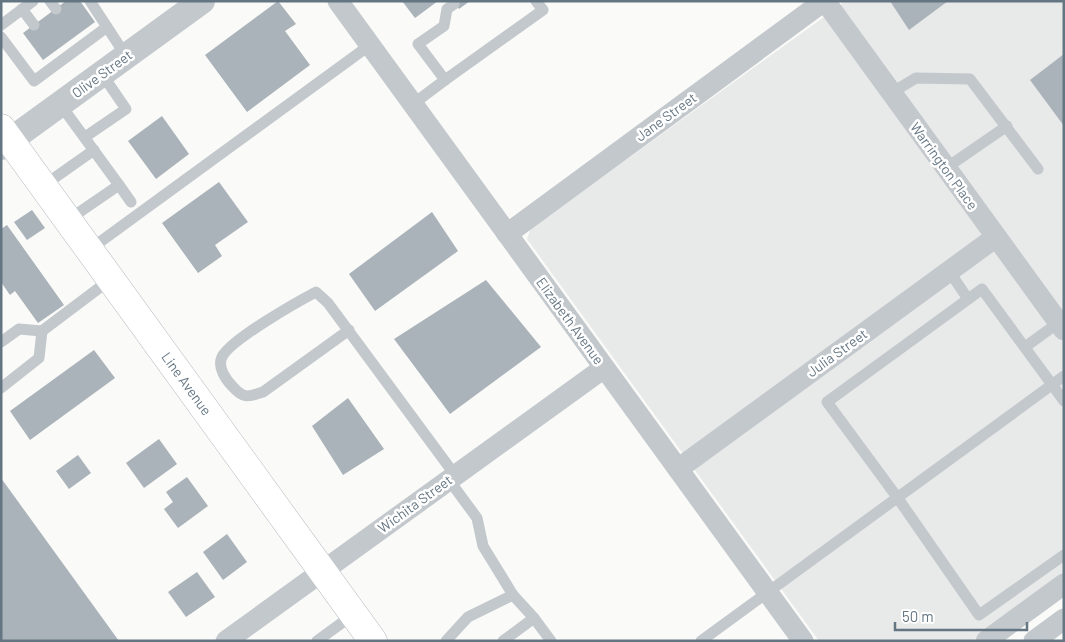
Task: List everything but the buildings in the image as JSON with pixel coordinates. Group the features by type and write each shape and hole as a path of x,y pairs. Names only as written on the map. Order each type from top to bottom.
{"main road":[{"name":"Line Avenue","path":"4,138 44,186 373,641"}],"street":[{"name":"Olive Street","path":"4,138 60,104 202,1"},
{"name":"Elizabeth Avenue","path":"338,1 803,641"},
{"name":"Warrington Place","path":"825,1 1061,326"},
{"name":"Jane Street","path":"507,234 825,1"},
{"name":"Julia Street","path":"678,469 996,237"},
{"name":"Wichita Street","path":"226,641 604,368"},
{"path":"986,641 1064,584"},
{"path":"1034,641 1064,620"}],"lane":[{"path":"1,25 33,1"},
{"path":"90,1 126,56"},
{"path":"412,104 543,10 536,1"},
{"path":"444,80 418,44 444,26 447,10 454,4"},
{"path":"22,8 34,25"},
{"path":"1,37 34,81 58,56 79,41 107,27"},
{"path":"89,250 370,45"},
{"path":"85,137 126,109 102,74"},
{"path":"892,93 916,78 970,79 1038,168"},
{"path":"60,104 131,202"},
{"path":"946,168 1007,126"},
{"path":"44,186 94,150"},
{"path":"68,220 119,185"},
{"path":"949,271 968,298"},
{"path":"1,342 19,329 42,331 110,279"},
{"path":"1064,401 982,289 827,402 980,615 1064,554"},
{"path":"349,330 263,392 249,397 240,395 227,381 221,367 222,357 231,346 316,292 328,302 349,330 452,477 477,518 483,546 513,595 534,618 550,641"},
{"path":"1025,347 1061,326"},
{"path":"1,388 38,358 42,331"},
{"path":"701,641 1064,376"},
{"path":"446,641 468,617 513,595"},
{"path":"317,641 354,614"},
{"path":"503,641 534,618"}],"shaded area":[{"path":"840,1 1064,1 1064,574 972,641 819,641 527,239 530,230 540,222 842,4"}]}
